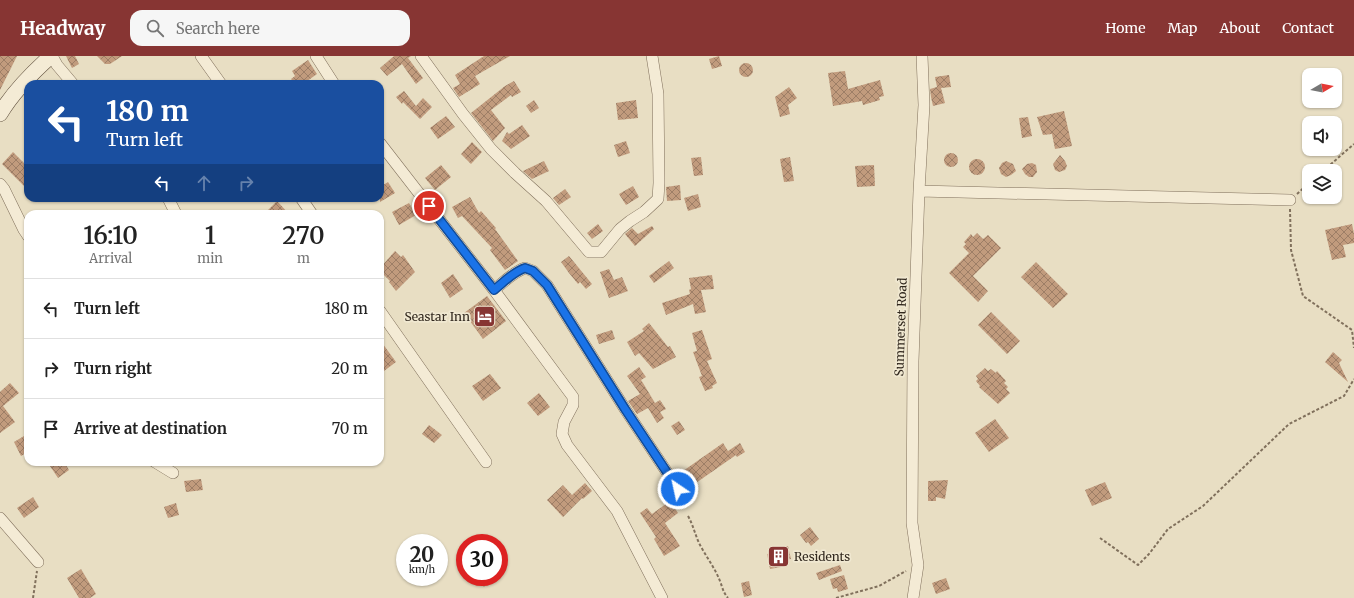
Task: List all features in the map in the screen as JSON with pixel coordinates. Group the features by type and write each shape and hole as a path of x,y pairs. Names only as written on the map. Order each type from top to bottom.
{"main road":[{"path":"26,80 52,56"},
{"path":"0,114 8,100 24,82"}],"street":[{"path":"52,56 57,65 70,80"},
{"path":"201,56 218,80"},
{"path":"316,56 331,80"},
{"path":"421,56 491,149 546,201 589,252 601,252 620,229 644,212 658,199 658,94 652,56"},
{"name":"Summerset Road","path":"913,598 918,565 912,523 913,361 919,191 924,105 922,56"},
{"path":"384,148 494,290 573,397 573,405 564,422 562,434 567,445 617,511 662,598"},
{"path":"0,184 4,189 24,230"},
{"path":"919,191 1290,200"},
{"path":"494,290 517,270 525,268 533,271 547,285 625,409 678,489"},
{"path":"384,317 486,462"},
{"path":"162,466 173,473"},
{"path":"0,518 38,562"}],"path":[{"path":"1331,164 1354,144"},
{"path":"1302,189 1290,200 1291,250 1303,296 1352,330 1354,348"},
{"path":"1100,538 1138,565 1149,554 1168,529 1203,506 1289,424 1344,396 1354,379"},
{"path":"688,516 693,524 699,542 709,558 720,581 723,592 728,598"},
{"path":"33,598 38,562"},
{"path":"836,598 879,586 918,565"}],"building":[{"path":"0,56 17,56 0,90"},
{"path":"66,56 75,56 79,64 72,68"},
{"path":"97,56 122,56 110,64 105,64"},
{"path":"394,56 411,56 408,58 423,78 416,84 402,64 387,76 380,68"},
{"path":"484,56 510,56 475,76 480,84 459,97 453,88 460,84 455,75"},
{"path":"719,56 722,66 712,69 709,59"},
{"path":"308,60 317,74 309,80 292,80 291,79 295,76 292,71"},
{"path":"746,63 751,65 753,70 751,75 746,77 741,75 739,70 741,65"},
{"path":"845,71 848,89 880,80 884,96 879,97 880,100 863,105 862,101 833,106 828,73"},
{"path":"949,75 951,87 941,88 945,103 933,106 930,89 937,87 935,77"},
{"path":"514,81 521,92 512,97 511,95 491,110 505,128 493,141 471,113 505,86"},
{"path":"789,87 797,98 788,105 790,114 780,117 775,97"},
{"path":"404,91 416,106 423,98 432,107 420,119 396,97"},
{"path":"534,100 539,108 531,113 526,106"},
{"path":"636,100 638,118 618,120 616,103"},
{"path":"1064,111 1072,146 1055,149 1052,134 1043,135 1037,117"},
{"path":"446,116 455,127 438,139 430,128"},
{"path":"1028,117 1032,136 1022,138 1019,118"},
{"path":"522,125 530,136 511,149 502,141 507,132 509,134"},
{"path":"626,141 630,153 618,157 614,145"},
{"path":"472,142 482,152 471,164 461,154"},
{"path":"13,152 24,163 24,186 2,164"},
{"path":"951,153 956,155 958,160 956,165 951,167 946,165 944,160 946,155"},
{"path":"1060,155 1067,166 1065,170 1059,172 1055,170 1053,164"},
{"path":"701,157 703,175 694,176 691,158"},
{"path":"790,157 794,181 784,182 780,159"},
{"path":"977,159 984,164 985,167 980,174 977,175 970,170 969,167 974,160"},
{"path":"544,161 549,171 532,179 523,171"},
{"path":"1006,161 1013,164 1016,171 1006,177 1001,174 999,168 1002,163"},
{"path":"1032,163 1036,165 1037,172 1033,177 1029,177 1022,169 1027,164"},
{"path":"441,165 451,177 435,190 425,178"},
{"path":"874,165 875,186 857,187 855,166"},
{"path":"388,182 395,193 384,200 384,184"},
{"path":"680,185 681,200 667,201 666,187"},
{"path":"633,186 639,197 626,205 619,194"},
{"path":"565,189 571,197 559,205 553,198"},
{"path":"698,194 701,207 688,211 684,198"},
{"path":"470,197 479,213 481,211 496,228 495,229 518,261 505,270 490,250 492,248 462,216 458,218 452,207"},
{"path":"276,202 278,202 285,210 268,210"},
{"path":"409,203 416,215 399,225 392,212"},
{"path":"598,224 603,231 592,239 587,233"},
{"path":"1352,224 1354,243 1343,245 1346,257 1332,260 1325,230"},
{"path":"652,226 654,229 635,246 625,234 632,228 638,234"},
{"path":"977,233 983,239 988,235 1001,248 973,276 988,291 978,302 949,273 969,253 963,247 966,244 964,242 971,234 973,237"},
{"path":"395,251 401,257 403,255 415,272 396,291 384,275 384,263"},
{"path":"569,256 592,284 586,289 580,282 578,284 561,262"},
{"path":"669,261 674,268 654,283 649,276"},
{"path":"1036,262 1068,294 1053,308 1021,277"},
{"path":"609,269 614,280 622,277 628,291 609,298 600,272"},
{"path":"453,274 463,289 450,298 441,283"},
{"path":"712,275 714,289 701,290 706,312 695,314 693,304 666,315 662,303 690,294 689,290 691,289 689,278"},
{"name":"Seastar Inn","path":"487,296 506,321 483,339 464,313"},
{"path":"991,312 1020,341 1007,354 978,325"},
{"path":"649,323 668,347 670,346 676,357 653,369 639,353 635,356 627,342 644,331 642,329"},
{"path":"612,330 615,339 599,344 596,335"},
{"path":"702,330 712,359 707,361 717,383 712,386 713,388 705,391 699,377 702,376 693,352 697,351 692,333"},
{"path":"384,346 396,362 384,371"},
{"path":"1333,352 1342,360 1339,363 1348,382 1325,362"},
{"path":"639,367 646,377 641,380 655,403 660,400 666,409 660,412 664,418 657,423 648,408 637,414 628,401 640,394 627,376"},
{"path":"985,368 988,371 991,369 996,373 997,371 1006,381 1004,383 1008,387 1006,389 1010,393 998,404 979,387 980,386 976,381 978,379 976,376"},
{"path":"490,374 501,388 483,401 472,386"},
{"path":"10,383 19,393 3,406 15,422 0,433 0,392"},
{"path":"539,393 550,407 538,416 527,403"},
{"path":"995,419 1009,438 989,452 975,433"},
{"path":"679,421 685,430 677,435 671,426"},
{"path":"429,425 442,435 434,443 422,434"},
{"path":"24,436 24,454 21,456 14,442"},
{"path":"723,443 728,451 740,443 745,452 737,457 736,455 693,485 683,471"},
{"path":"50,466 66,466 69,470 58,478"},
{"path":"201,479 203,490 186,492 184,481"},
{"path":"948,480 945,499 936,497 936,501 928,501 928,481"},
{"path":"1105,482 1112,498 1092,506 1085,490"},
{"path":"585,483 592,491 583,499 582,498 563,517 547,500 563,485 572,495"},
{"path":"33,497 39,507 24,518 17,508"},
{"path":"670,501 678,513 665,523 680,546 664,556 654,539 656,537 640,513 647,508 652,514"},
{"path":"176,503 179,515 168,518 164,507"},
{"name":"Residents","path":"810,527 819,539 811,546 808,542 806,543 800,535"},
{"name":"Residents","path":"788,546 791,559 786,560 787,564 781,565 781,567 770,569 767,554 776,552 775,548"},
{"path":"840,565 842,571 819,580 816,573"},
{"path":"81,569 96,594 90,598 79,598 67,578"},
{"name":"Residents","path":"844,575 848,589 838,592 837,588 833,589 830,579"},
{"path":"946,578 950,589 936,594 932,583"},
{"path":"749,581 752,595 744,597 741,583"}],"place":[{"name":"Seastar Inn","path":"485,317"},
{"name":"Residents","path":"778,557"}],"route":[{"path":"429,206 494,290 517,270 525,268 533,271 547,285 625,409 678,489"}]}
